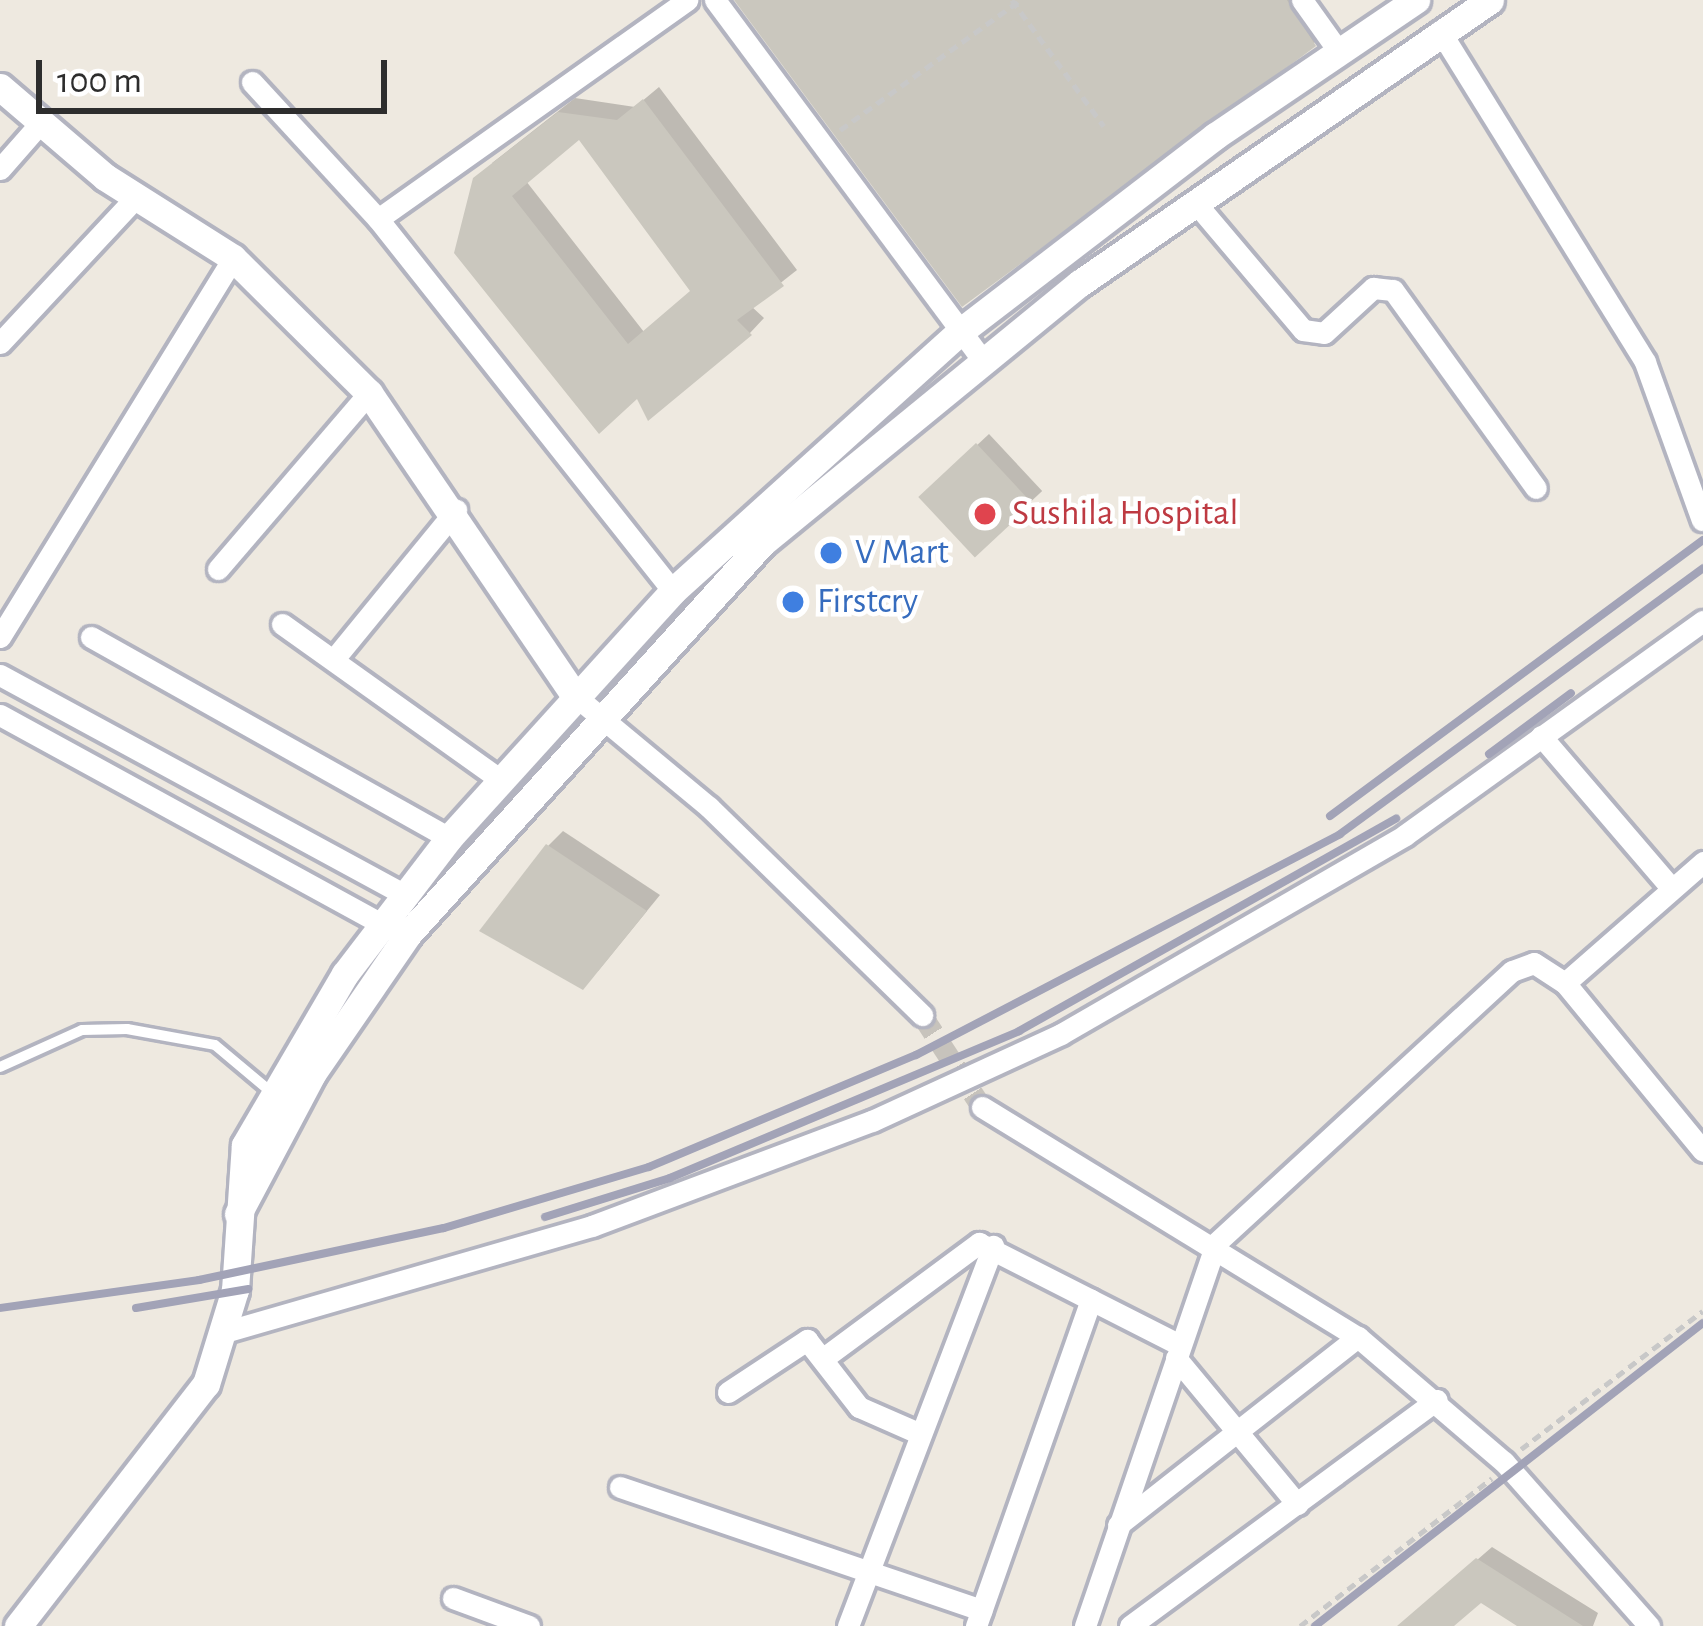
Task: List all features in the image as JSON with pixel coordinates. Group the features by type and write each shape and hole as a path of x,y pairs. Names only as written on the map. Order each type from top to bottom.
{"main road":[{"path":"234,1222 394,931 405,895 448,838 574,695 674,590 961,331 1337,49 1419,0 1440,31"},
{"path":"18,1626 174,1431 228,1331 234,1222 245,1145 273,1094 394,931 762,543 982,359 1194,200 1490,0"},
{"path":"0,87 138,195 233,258 369,393 456,510 574,695"}],"street":[{"path":"378,219 687,0"},
{"path":"715,0 982,359"},
{"path":"1302,0 1337,49"},
{"path":"1440,31 1645,362 1702,520"},
{"path":"252,82 378,219 674,590"},
{"path":"0,169 43,120"},
{"path":"0,344 138,195"},
{"path":"1194,200 1303,330 1324,332 1372,288 1393,290 1536,488"},
{"path":"0,637 233,258"},
{"path":"218,569 369,393"},
{"path":"334,658 456,510"},
{"path":"228,1331 592,1226 952,1085 1169,978 1406,835 1703,621"},
{"path":"282,624 501,780"},
{"path":"92,638 448,838"},
{"path":"0,675 405,895"},
{"path":"574,695 601,713 922,1015"},
{"path":"0,715 394,931"},
{"path":"1540,736 1672,889"},
{"path":"1565,983 1703,862"},
{"path":"1085,1626 1216,1243 1512,971 1534,963 1565,983 1703,1151"},
{"path":"982,1107 1216,1243 1358,1337 1504,1462 1649,1626"},
{"path":"848,1626 916,1432 993,1246"},
{"path":"825,1357 966,1247 993,1246 1178,1352 1297,1504"},
{"path":"620,1487 868,1568 979,1618 1091,1300"},
{"path":"1116,1527 1358,1337"},
{"path":"728,1392 807,1340 825,1357 859,1407 916,1432"},
{"path":"1130,1626 1437,1400"},
{"path":"453,1598 529,1626"}],"lane":[{"path":"0,1067 82,1030 127,1029 214,1045 273,1094"}],"path":[{"path":"822,143 1016,1 1104,126"},
{"path":"1300,1626 1477,1498 1504,1462 1703,1311"}],"building":[{"path":"734,0 1287,0 1316,46 962,307"},
{"path":"643,99 784,286 737,320 752,335 648,421 637,399 599,434 454,253 473,178 558,112 617,120","holes":["579,140 690,291 628,344 512,196"]},
{"path":"976,443 1033,504 975,558 918,497"},
{"path":"546,844 647,911 583,990 479,931"},
{"path":"1476,1558 1583,1626 1517,1626 1481,1603 1454,1626 1397,1626"}],"tunnel":[{"path":"922,1015 982,1107"}],"railway":[{"path":"1330,816 1703,540"},
{"path":"0,1308 199,1280 444,1228 649,1167 916,1055 1340,834 1703,568"},
{"path":"1489,754 1571,693"},
{"path":"545,1217 670,1178 1019,1031 1396,819"},
{"path":"136,1308 248,1289"},
{"path":"1315,1626 1703,1323"}],"place":[{"name":"Sushila Hospital","path":"985,514"},
{"name":"V Mart","path":"831,553"},
{"name":"Firstcry","path":"793,602"}]}
